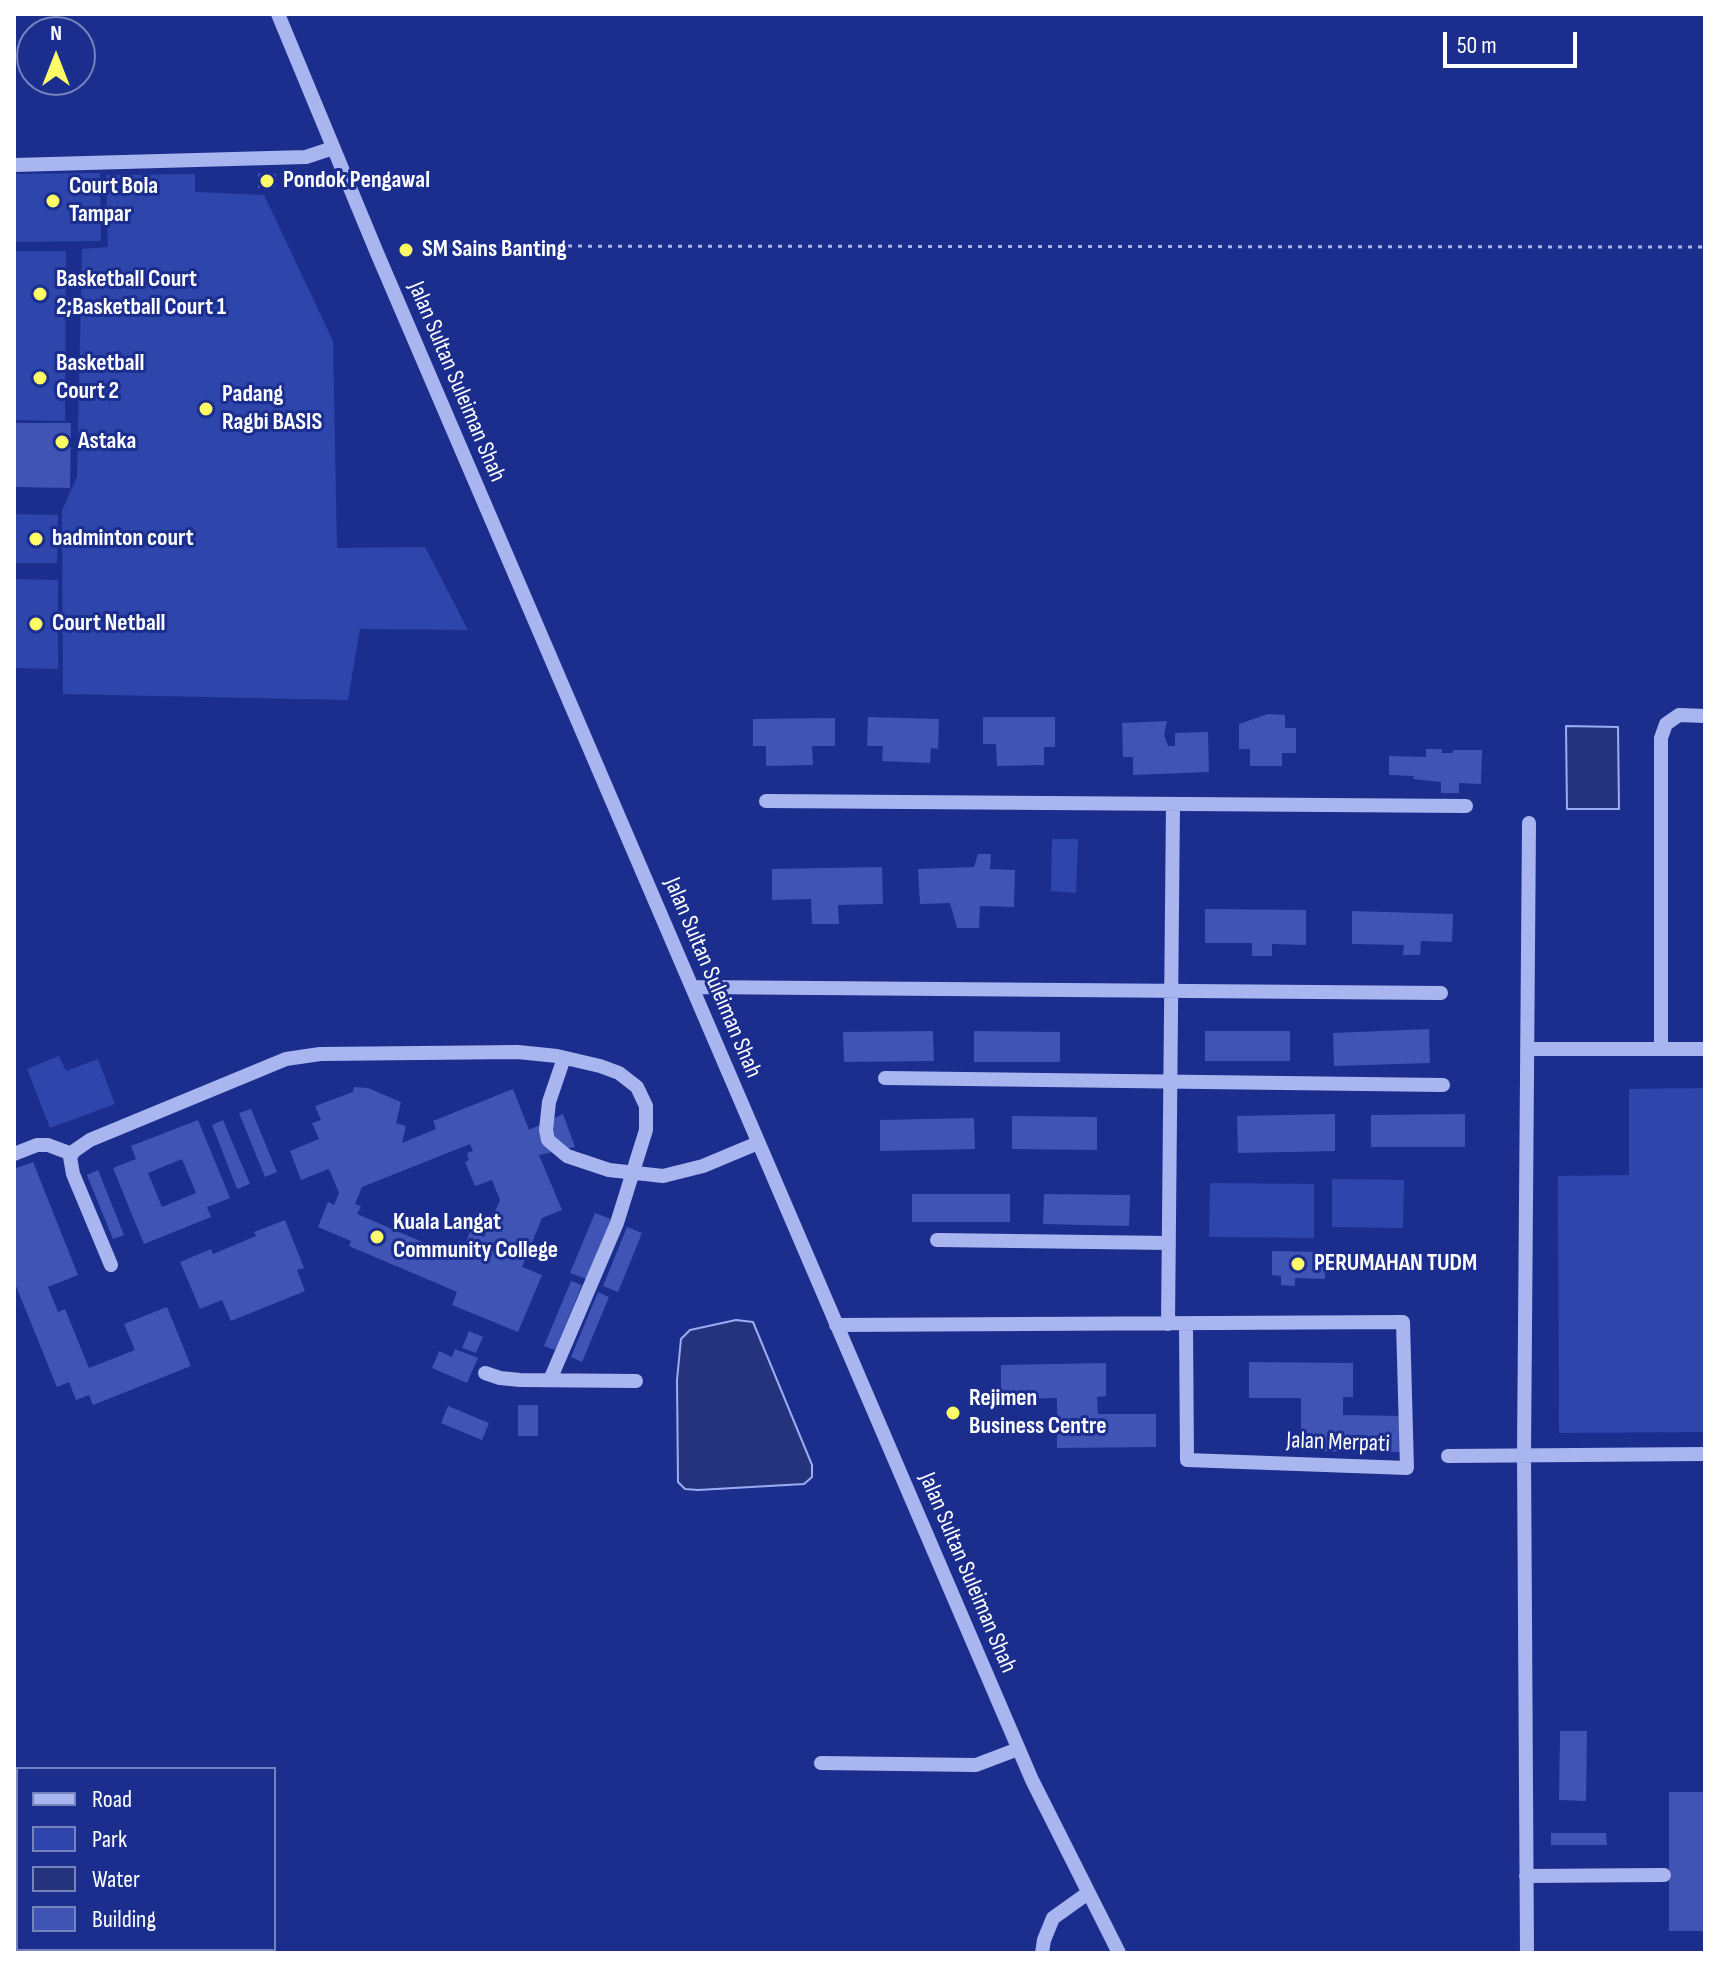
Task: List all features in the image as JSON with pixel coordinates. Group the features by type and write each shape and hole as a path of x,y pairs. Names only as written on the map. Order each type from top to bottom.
{"street":[{"name":"Jalan Sultan Suleiman Shah","path":"278,14 1018,1749 1119,1953"},
{"path":"14,165 306,157 333,148"},
{"path":"1661,1049 1661,738 1666,724 1679,715 1705,716"},
{"path":"766,801 1466,806"},
{"path":"1168,1324 1173,804"},
{"path":"1527,1953 1524,1454 1529,823"},
{"path":"692,987 1441,993"},
{"path":"1527,1049 1705,1049"},
{"path":"111,1265 70,1166 72,1154 90,1140 295,1057 518,1052 564,1058 630,1079 643,1097 647,1117 646,1130 617,1223 550,1380"},
{"path":"564,1058 546,1120 548,1140 567,1156 609,1170 663,1176 682,1173 758,1143"},
{"path":"885,1078 1443,1085"},
{"path":"14,1154 37,1145 48,1145 72,1154"},
{"path":"937,1240 1169,1243"},
{"name":"Jalan Merpati","path":"836,1325 1403,1322 1407,1468 1187,1460 1186,1324"},
{"path":"485,1373 500,1378 636,1381"},
{"path":"1448,1456 1705,1454"},
{"path":"821,1763 976,1765 1018,1749"},
{"path":"1526,1876 1664,1875"},
{"path":"1042,1953 1053,1918 1088,1893"}],"path":[{"path":"428,246 1705,247"}],"green space":[{"path":"100,173 101,241 14,242 14,174"},
{"name":"Padang Ragbi BASIS","path":"195,174 195,192 264,195 333,341 337,548 425,547 468,630 360,629 348,700 63,694 62,510 77,477 82,249 108,247 106,175"},
{"path":"15,251 66,251 65,421 14,420"},
{"name":"badminton court","path":"14,514 58,515 57,563 14,563"},
{"name":"Court Netball","path":"14,579 58,580 58,669 14,668"},
{"path":"1052,839 1078,839 1076,893 1051,891"},
{"path":"59,1056 66,1071 98,1059 115,1104 50,1128 27,1069"},
{"path":"1705,1088 1705,1432 1559,1433 1558,1176 1629,1175 1629,1089"},
{"path":"1332,1179 1404,1180 1403,1228 1332,1227"},
{"path":"1210,1183 1314,1184 1314,1238 1209,1237"}],"water":[{"path":"1566,726 1618,727 1619,809 1567,809"},
{"path":"736,1320 753,1322 812,1465 812,1477 804,1484 698,1490 685,1489 678,1482 677,1380 681,1339 690,1330"}],"building":[{"name":"Pondok Pengawal","path":"258,173 276,174 275,188 258,188"},
{"path":"16,423 71,423 70,488 16,487"},
{"path":"1268,714 1285,715 1285,728 1296,728 1296,753 1282,753 1282,766 1250,766 1250,749 1239,749 1239,724"},
{"path":"868,717 939,719 938,749 931,748 930,763 882,761 883,746 867,746"},
{"path":"983,717 1055,717 1055,747 1044,747 1044,765 997,766 996,744 983,744"},
{"path":"835,718 835,746 812,746 813,765 766,766 766,746 753,746 753,719"},
{"path":"1167,721 1164,735 1168,746 1175,746 1175,733 1208,732 1209,772 1133,775 1133,757 1123,757 1122,723"},
{"path":"1426,749 1442,749 1442,753 1482,750 1481,784 1459,783 1459,793 1441,793 1441,782 1389,775 1389,756 1426,757"},
{"path":"978,854 991,854 990,869 1015,870 1014,907 980,906 979,928 957,928 950,903 920,904 918,869 974,867"},
{"path":"882,867 883,904 838,905 839,924 812,924 811,899 772,900 772,869"},
{"path":"1205,909 1306,910 1306,945 1272,944 1272,956 1252,956 1252,943 1205,943"},
{"path":"1352,911 1453,914 1452,942 1421,941 1420,955 1403,955 1404,945 1352,944"},
{"path":"1429,1029 1430,1063 1334,1066 1333,1033"},
{"path":"933,1031 934,1061 844,1062 843,1032"},
{"path":"974,1031 1060,1032 1060,1062 974,1062"},
{"path":"1205,1031 1290,1031 1290,1061 1205,1061"},
{"path":"354,1087 368,1088 401,1102 396,1123 406,1126 402,1143 436,1129 433,1121 513,1089 529,1130 563,1114 575,1147 539,1155 562,1210 542,1218 522,1267 542,1275 518,1332 452,1305 457,1292 349,1246 351,1241 318,1227 328,1202 334,1205 339,1193 329,1169 301,1180 290,1151 319,1139 312,1123 321,1120 315,1106 353,1092","holes":["470,1144 473,1151 467,1153 469,1160 465,1162 475,1186 492,1180 500,1200 484,1237 470,1232 465,1244 459,1241 453,1255 357,1214 361,1206 355,1204 362,1187"]},
{"path":"251,1109 277,1172 265,1177 239,1113"},
{"path":"1335,1114 1335,1151 1238,1153 1237,1116"},
{"path":"1465,1114 1465,1147 1371,1147 1371,1115"},
{"path":"1012,1116 1097,1117 1097,1150 1012,1149"},
{"path":"974,1118 975,1149 880,1151 880,1120"},
{"path":"198,1120 230,1198 207,1207 211,1217 144,1244 113,1168 136,1159 131,1146","holes":["182,1159 196,1193 162,1207 148,1173"]},
{"path":"223,1120 250,1184 237,1189 212,1125"},
{"path":"33,1162 78,1275 48,1287 58,1312 65,1309 89,1368 135,1350 124,1324 167,1307 191,1366 93,1405 89,1395 76,1400 69,1382 57,1387 14,1281 14,1169"},
{"path":"98,1170 124,1235 113,1239 87,1175"},
{"path":"912,1194 1010,1194 1010,1222 912,1222"},
{"path":"1044,1194 1130,1195 1129,1226 1043,1224"},
{"path":"595,1213 611,1219 586,1279 570,1273"},
{"path":"285,1220 304,1268 297,1270 305,1291 231,1321 222,1300 200,1309 180,1262 211,1249 213,1254"},
{"path":"627,1227 642,1233 618,1292 603,1286"},
{"name":"PERUMAHAN TUDM","path":"1272,1251 1325,1252 1325,1279 1295,1278 1295,1286 1281,1285 1281,1276 1272,1275"},
{"path":"571,1281 582,1285 555,1350 544,1346"},
{"path":"598,1292 609,1297 582,1362 571,1357"},
{"path":"469,1331 483,1337 476,1353 462,1348"},
{"path":"455,1349 478,1358 467,1383 432,1368 439,1351 452,1357"},
{"path":"1249,1362 1353,1363 1353,1397 1343,1397 1343,1415 1404,1416 1404,1452 1301,1451 1301,1398 1249,1398"},
{"path":"1106,1363 1106,1396 1097,1397 1098,1414 1156,1414 1156,1447 1057,1448 1057,1398 1001,1399 1001,1365"},
{"path":"518,1405 538,1405 538,1436 518,1436"},
{"path":"448,1406 489,1423 482,1440 441,1423"},
{"path":"1560,1731 1587,1731 1586,1801 1559,1800"},
{"path":"1669,1792 1705,1792 1705,1931 1669,1931"},
{"path":"1551,1833 1606,1833 1607,1845 1551,1845"}],"place":[{"name":"Pondok Pengawal","path":"267,181"},
{"name":"Court Bola Tampar","path":"53,201"},
{"name":"SM Sains Banting","path":"406,250"},
{"name":"Basketball Court 2;Basketball Court 1","path":"40,294"},
{"name":"Basketball Court 2","path":"40,378"},
{"name":"Padang Ragbi BASIS","path":"206,409"},
{"name":"Astaka","path":"62,442"},
{"name":"badminton court","path":"36,539"},
{"name":"Court Netball","path":"36,624"},
{"name":"Kuala Langat Community College","path":"377,1237"},
{"name":"PERUMAHAN TUDM","path":"1298,1264"},
{"name":"Rejimen Business Centre","path":"953,1413"}]}
